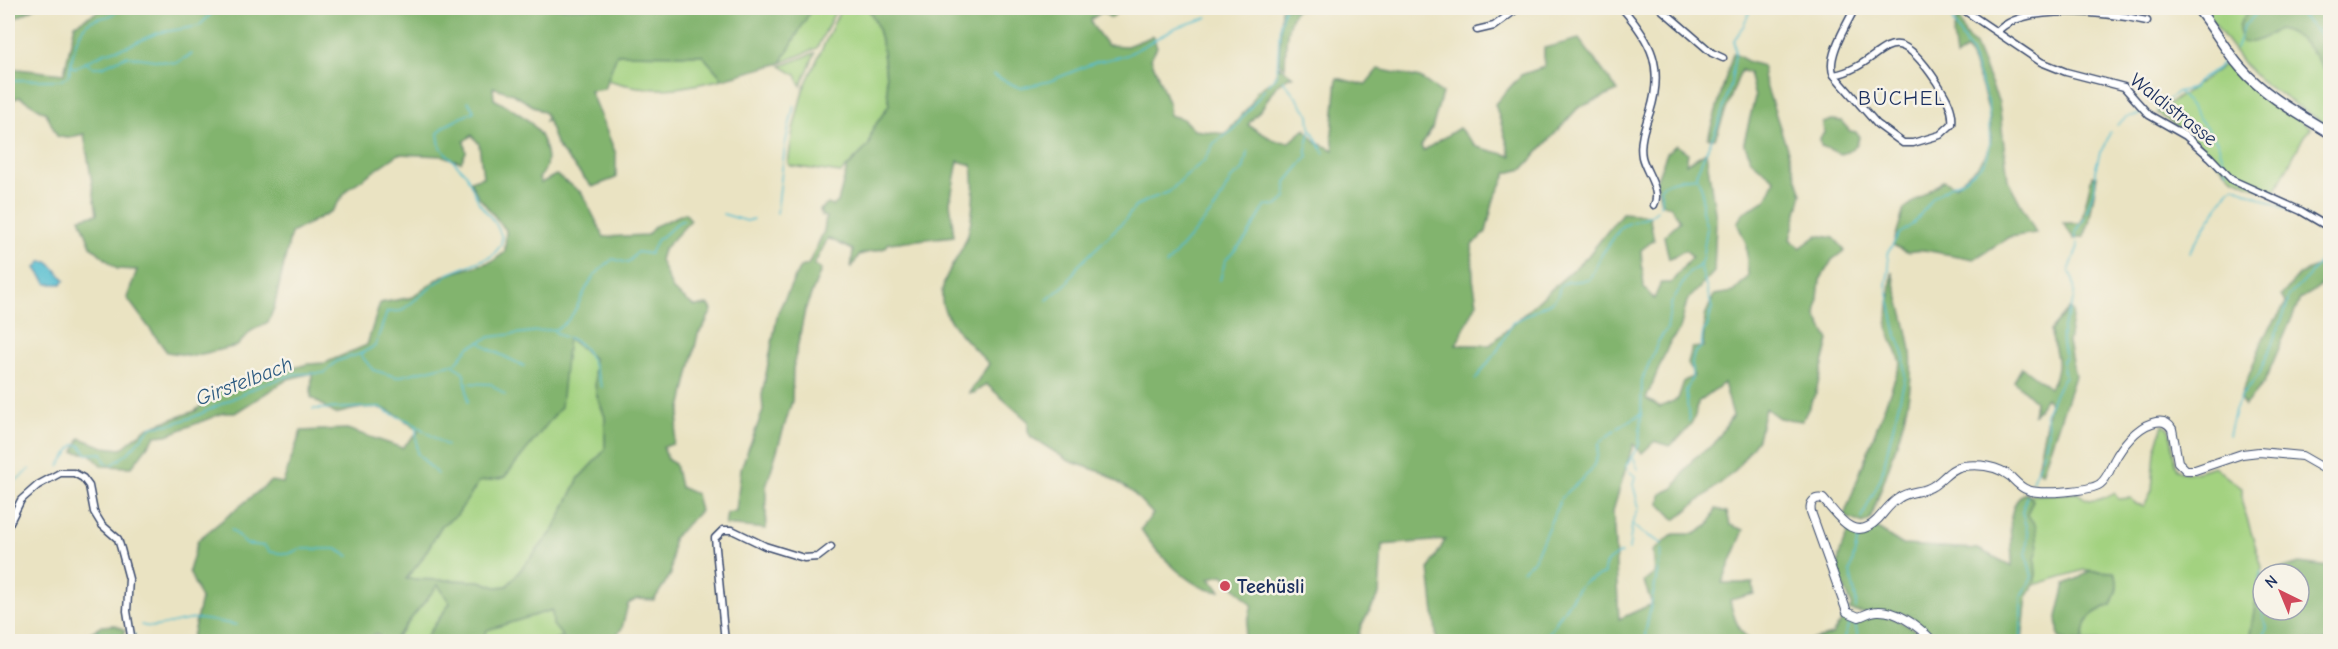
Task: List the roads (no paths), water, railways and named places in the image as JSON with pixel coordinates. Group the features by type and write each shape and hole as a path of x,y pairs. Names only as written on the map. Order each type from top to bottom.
{"main road":[{"path":"2197,8 2252,80 2276,99 2331,133"}],"street":[{"path":"1477,30 1494,26 1518,8"},
{"path":"1622,8 1642,34 1655,63 1656,92 1644,129 1642,148 1642,158 1657,195 1654,205"},
{"path":"1660,8 1712,53 1723,58"},
{"path":"1834,75 1855,69 1883,48 1894,45 1903,46 1923,63 1944,93 1952,112 1952,124 1940,135 1913,143 1899,141 1877,124 1834,75 1831,69 1831,59 1855,8"},
{"name":"Waldistrasse","path":"1961,8 2048,65 2124,87 2149,115 2186,136 2232,180 2301,211 2331,228"},
{"path":"1997,32 2006,23 2016,18 2064,13 2103,13 2147,21"},
{"path":"1934,642 1917,626 1893,614 1877,611 1859,617 1847,612 1811,512 1810,506 1813,501 1823,499 1842,522 1861,528 1870,526 1899,497 1928,489 1951,471 1963,466 1997,469 2024,489 2033,492 2091,487 2105,479 2116,456 2131,437 2144,427 2161,421 2169,424 2172,429 2178,462 2186,470 2195,470 2242,454 2259,452 2302,456 2331,472"},
{"path":"8,526 21,500 38,484 60,473 74,473 83,478 89,486 94,512 102,525 118,539 129,579 127,611 132,642"},
{"path":"725,642 715,538 723,530 732,530 765,546 804,558 818,557 831,547"}],"water":[{"path":"41,262 49,262 65,280 61,284 47,284 36,268"}],"waterway":[{"path":"9,80 62,80 69,75 75,45 81,31 91,21 113,14 120,8"},
{"path":"71,66 75,68 104,53 128,46 157,33 199,26 217,8"},
{"path":"1269,85 1277,73 1280,24 1284,8"},
{"path":"1618,428 1641,414 1642,380 1659,340 1667,329 1671,304 1689,272 1698,267 1702,260 1707,228 1702,211 1702,189 1696,174 1718,125 1731,83 1735,55 1734,40 1743,27 1751,8"},
{"path":"1862,519 1881,477 1905,378 1904,354 1897,336 1886,285 1889,269 1887,254 1899,234 1913,224 1934,197 1962,181 1981,166 1987,157 1990,144 1988,102 1971,53 1953,22 1951,8"},
{"path":"2236,49 2243,27 2262,8"},
{"path":"2293,8 2319,33 2330,40"},
{"path":"993,75 1020,88 1050,81 1096,62 1127,55 1177,27 1207,18"},
{"path":"86,63 92,67 102,67 126,56 176,63 192,54"},
{"path":"2157,110 2177,92 2193,88 2200,79 2218,68 2224,59"},
{"path":"1283,80 1309,114 1310,127 1324,153"},
{"path":"1047,300 1067,283 1078,266 1126,219 1135,207 1169,192 1204,161 1214,143 1232,131 1265,89"},
{"path":"2179,92 2218,143 2227,171"},
{"path":"360,354 375,346 387,312 401,311 448,274 492,256 501,245 502,237 496,224 479,203 466,174 440,147 438,133 445,126 474,111 468,101"},
{"path":"777,213 785,145 794,105"},
{"path":"2117,125 2126,117 2143,114"},
{"path":"1220,280 1225,261 1247,237 1265,207 1277,206 1286,198 1286,182 1308,156 1306,150 1311,129"},
{"path":"2086,213 2095,187 2095,171 2100,152 2110,132"},
{"path":"1166,265 1216,207 1231,179 1243,170 1248,151"},
{"path":"1660,205 1662,199 1660,189 1663,185 1697,177"},
{"path":"2189,252 2228,191 2234,186 2311,220"},
{"path":"1475,380 1499,348 1512,323 1553,301 1558,295 1560,286 1567,282 1589,280 1602,254 1622,226 1651,215 1657,210"},
{"path":"723,214 747,221 753,219"},
{"path":"2076,239 2075,234 2085,217"},
{"name":"Girstelbach","path":"59,466 74,445 80,445 87,454 102,453 105,462 112,465 128,453 152,426 172,424 196,416 259,386 295,374 324,373 337,361 360,354 373,370 397,377 456,363 469,347 490,337 556,329 568,320 592,279 604,266 613,259 628,263 637,252 650,254 657,239 684,220"},
{"path":"2229,435 2241,396 2259,375 2286,309 2289,296 2319,263 2323,239 2320,226"},
{"path":"2032,481 2047,439 2045,413 2065,376 2062,361 2065,356 2062,334 2073,302 2074,281 2069,271 2078,247 2077,243"},
{"path":"1689,421 1686,391 1692,378 1694,354 1701,347 1703,332 1707,327 1712,308 1700,265"},
{"path":"554,331 560,336 575,341 585,350 602,387"},
{"path":"480,342 489,349 524,366"},
{"path":"452,364 463,372 466,383 491,384 505,395"},
{"path":"466,383 468,402"},
{"path":"313,409 381,407 411,422 447,446"},
{"path":"1628,469 1626,466 1639,445 1641,415"},
{"path":"416,426 417,453 437,474"},
{"path":"1523,570 1534,560 1561,498 1591,471 1597,457 1599,443 1615,430"},
{"path":"1634,459 1638,469"},
{"name":"Girstelbach","path":"8,487 30,469"},
{"path":"1629,550 1632,524 1639,508 1633,484 1635,476 1630,472"},
{"path":"2021,642 2021,598 2032,577 2026,553 2028,534 2022,512 2027,495"},
{"path":"1632,524 1662,544"},
{"path":"231,529 246,544 264,546 270,552 288,554 300,549 336,549 349,556"},
{"path":"1856,609 1850,572 1859,535"},
{"path":"1648,642 1645,635 1662,549"},
{"path":"1543,642 1579,587 1586,581 1604,574 1606,564 1621,553"},
{"path":"141,625 154,627 198,619 237,625"},
{"path":"1842,642 1850,622 1855,624 1859,642"},
{"path":"2261,642 2266,628 2265,622"},
{"path":"86,642 98,632 120,635"},
{"path":"134,634 136,642"}],"place":[{"name":"Teehüsli","path":"1225,586"}],"district":[{"name":"BÜCHEL","path":"1902,98"}]}
